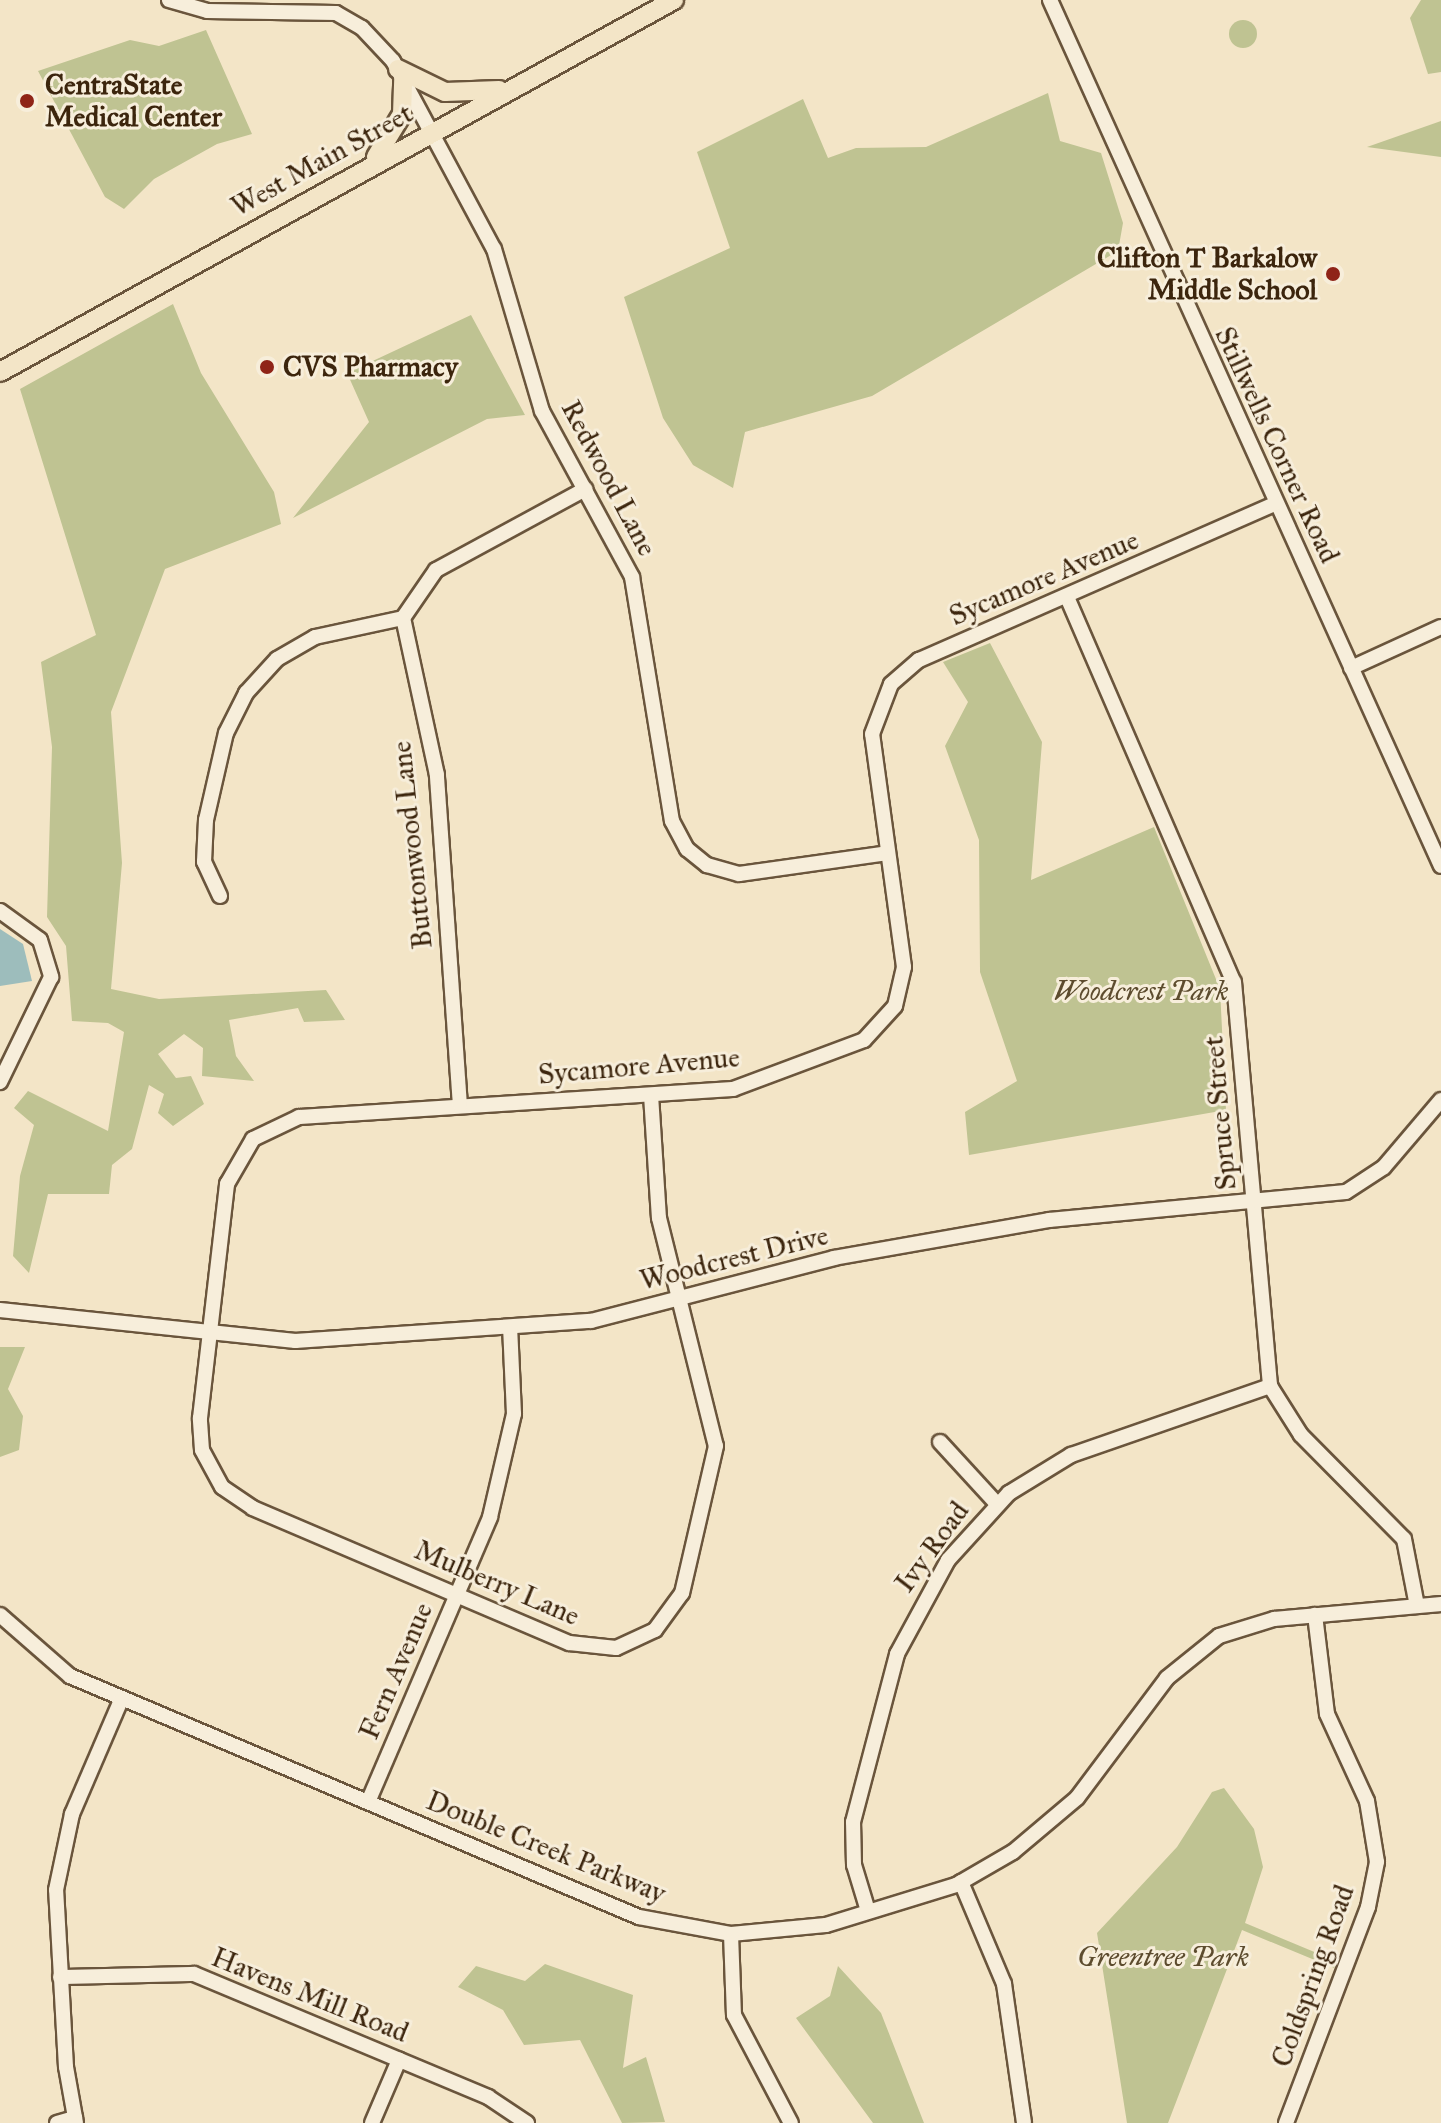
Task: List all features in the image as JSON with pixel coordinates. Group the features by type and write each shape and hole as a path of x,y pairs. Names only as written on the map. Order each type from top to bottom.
{"main road":[{"name":"West Main Street","path":"0,372 432,130 674,0"},
{"path":"369,166 402,114 400,74 447,92 510,88"}],"street":[{"name":"Redwood Lane","path":"169,0 207,11 336,13 373,37 400,74 494,249 542,411 636,589 672,821 687,849 707,865 739,874 888,853"},
{"name":"Stillwells Corner Road","path":"1050,0 1441,866"},
{"path":"220,896 204,862 206,820 226,733 246,693 277,659 315,637 403,618 436,570 585,489"},
{"name":"Sycamore Avenue","path":"214,1476 200,1429 227,1184 253,1139 299,1117 741,1087 876,1031 895,1006 904,967 872,734 891,684 919,660 1275,504"},
{"name":"Spruce Street","path":"1067,597 1234,982 1270,1386 1301,1435 1404,1539 1417,1606"},
{"name":"Buttonwood Lane","path":"403,618 437,775 460,1106"},
{"path":"1351,668 1441,627"},
{"path":"0,911 40,940 51,977 0,1082"},
{"name":"Mulberry Lane","path":"214,1476 253,1508 589,1648 637,1641 671,1613 684,1586 716,1446 659,1218 651,1095"},
{"name":"Woodcrest Drive","path":"0,1310 295,1341 591,1321 834,1258 1049,1220 1254,1202 1356,1188 1384,1167 1441,1100"},
{"name":"Fern Avenue","path":"368,1802 490,1517 513,1425 510,1327"},
{"name":"Ivy Road","path":"868,1911 851,1839 894,1664 926,1593 997,1504 1107,1439 1270,1386"},
{"path":"940,1442 997,1504"},
{"name":"Double Creek Parkway","path":"0,1615 45,1660 122,1698 639,1917 731,1934 806,1929 868,1911 961,1882 1013,1852 1077,1798 1193,1652 1248,1624 1441,1604"},
{"name":"Coldspring Road","path":"1286,2123 1368,1907 1377,1862 1367,1801 1327,1714 1315,1615"},
{"path":"57,2123 76,2120 60,1977 62,1851 122,1698"},
{"path":"961,1882 1004,1984 1024,2123"},
{"path":"731,1934 734,2015 791,2123"},
{"name":"Havens Mill Road","path":"60,1977 194,1974 502,2103 527,2123"},
{"path":"372,2123 399,2060"}],"green space":[{"path":"1421,0 1441,0 1441,72 1428,74 1410,18"},
{"path":"1243,20 1253,24 1257,34 1253,44 1243,48 1233,44 1229,34 1233,24"},
{"path":"206,30 252,134 217,144 154,179 124,209 105,197 38,71 130,40 159,46"},
{"path":"1048,93 1060,141 1101,153 1123,223 1118,251 872,396 745,432 733,488 693,465 663,418 624,297 730,248 697,152 803,99 828,158 856,148 926,147"},
{"path":"1441,121 1441,157 1367,147"},
{"path":"173,304 201,373 274,492 281,524 165,569 111,712 122,863 111,989 159,999 326,990 345,1020 304,1022 298,1008 229,1020 236,1056 254,1081 202,1076 203,1048 184,1034 158,1054 176,1078 191,1076 204,1104 173,1126 158,1113 164,1094 149,1085 132,1149 112,1165 109,1194 48,1194 29,1273 13,1256 20,1176 34,1125 14,1108 28,1091 108,1131 124,1032 108,1023 72,1021 66,946 47,917 52,747 41,662 96,635 20,389"},
{"path":"471,315 525,415 487,419 293,518 369,422 347,373"},
{"name":"Woodcrest Park","path":"990,643 1042,742 1031,880 1154,827 1220,989 1226,1110 969,1155 965,1112 1017,1081 980,972 979,840 945,746 968,702 943,662"},
{"path":"0,1347 25,1347 8,1389 23,1416 19,1450 0,1457"},
{"name":"Greentree Park","path":"1224,1788 1254,1829 1263,1867 1245,1923 1336,1961 1334,1968 1242,1930 1168,2123 1127,2123 1097,1933 1177,1847 1212,1792"},
{"path":"545,1964 633,1995 623,2068 646,2057 665,2122 622,2123 580,2040 524,2045 503,2010 458,1987 476,1966 525,1981"},
{"path":"838,1966 881,2013 924,2123 873,2123 796,2018 830,1996"}],"water":[{"path":"0,929 23,944 32,981 0,986"}],"place":[{"name":"CentraState Medical Center","path":"27,101"},
{"name":"Clifton T Barkalow Middle School","path":"1333,274"},
{"name":"CVS Pharmacy","path":"267,367"}]}
